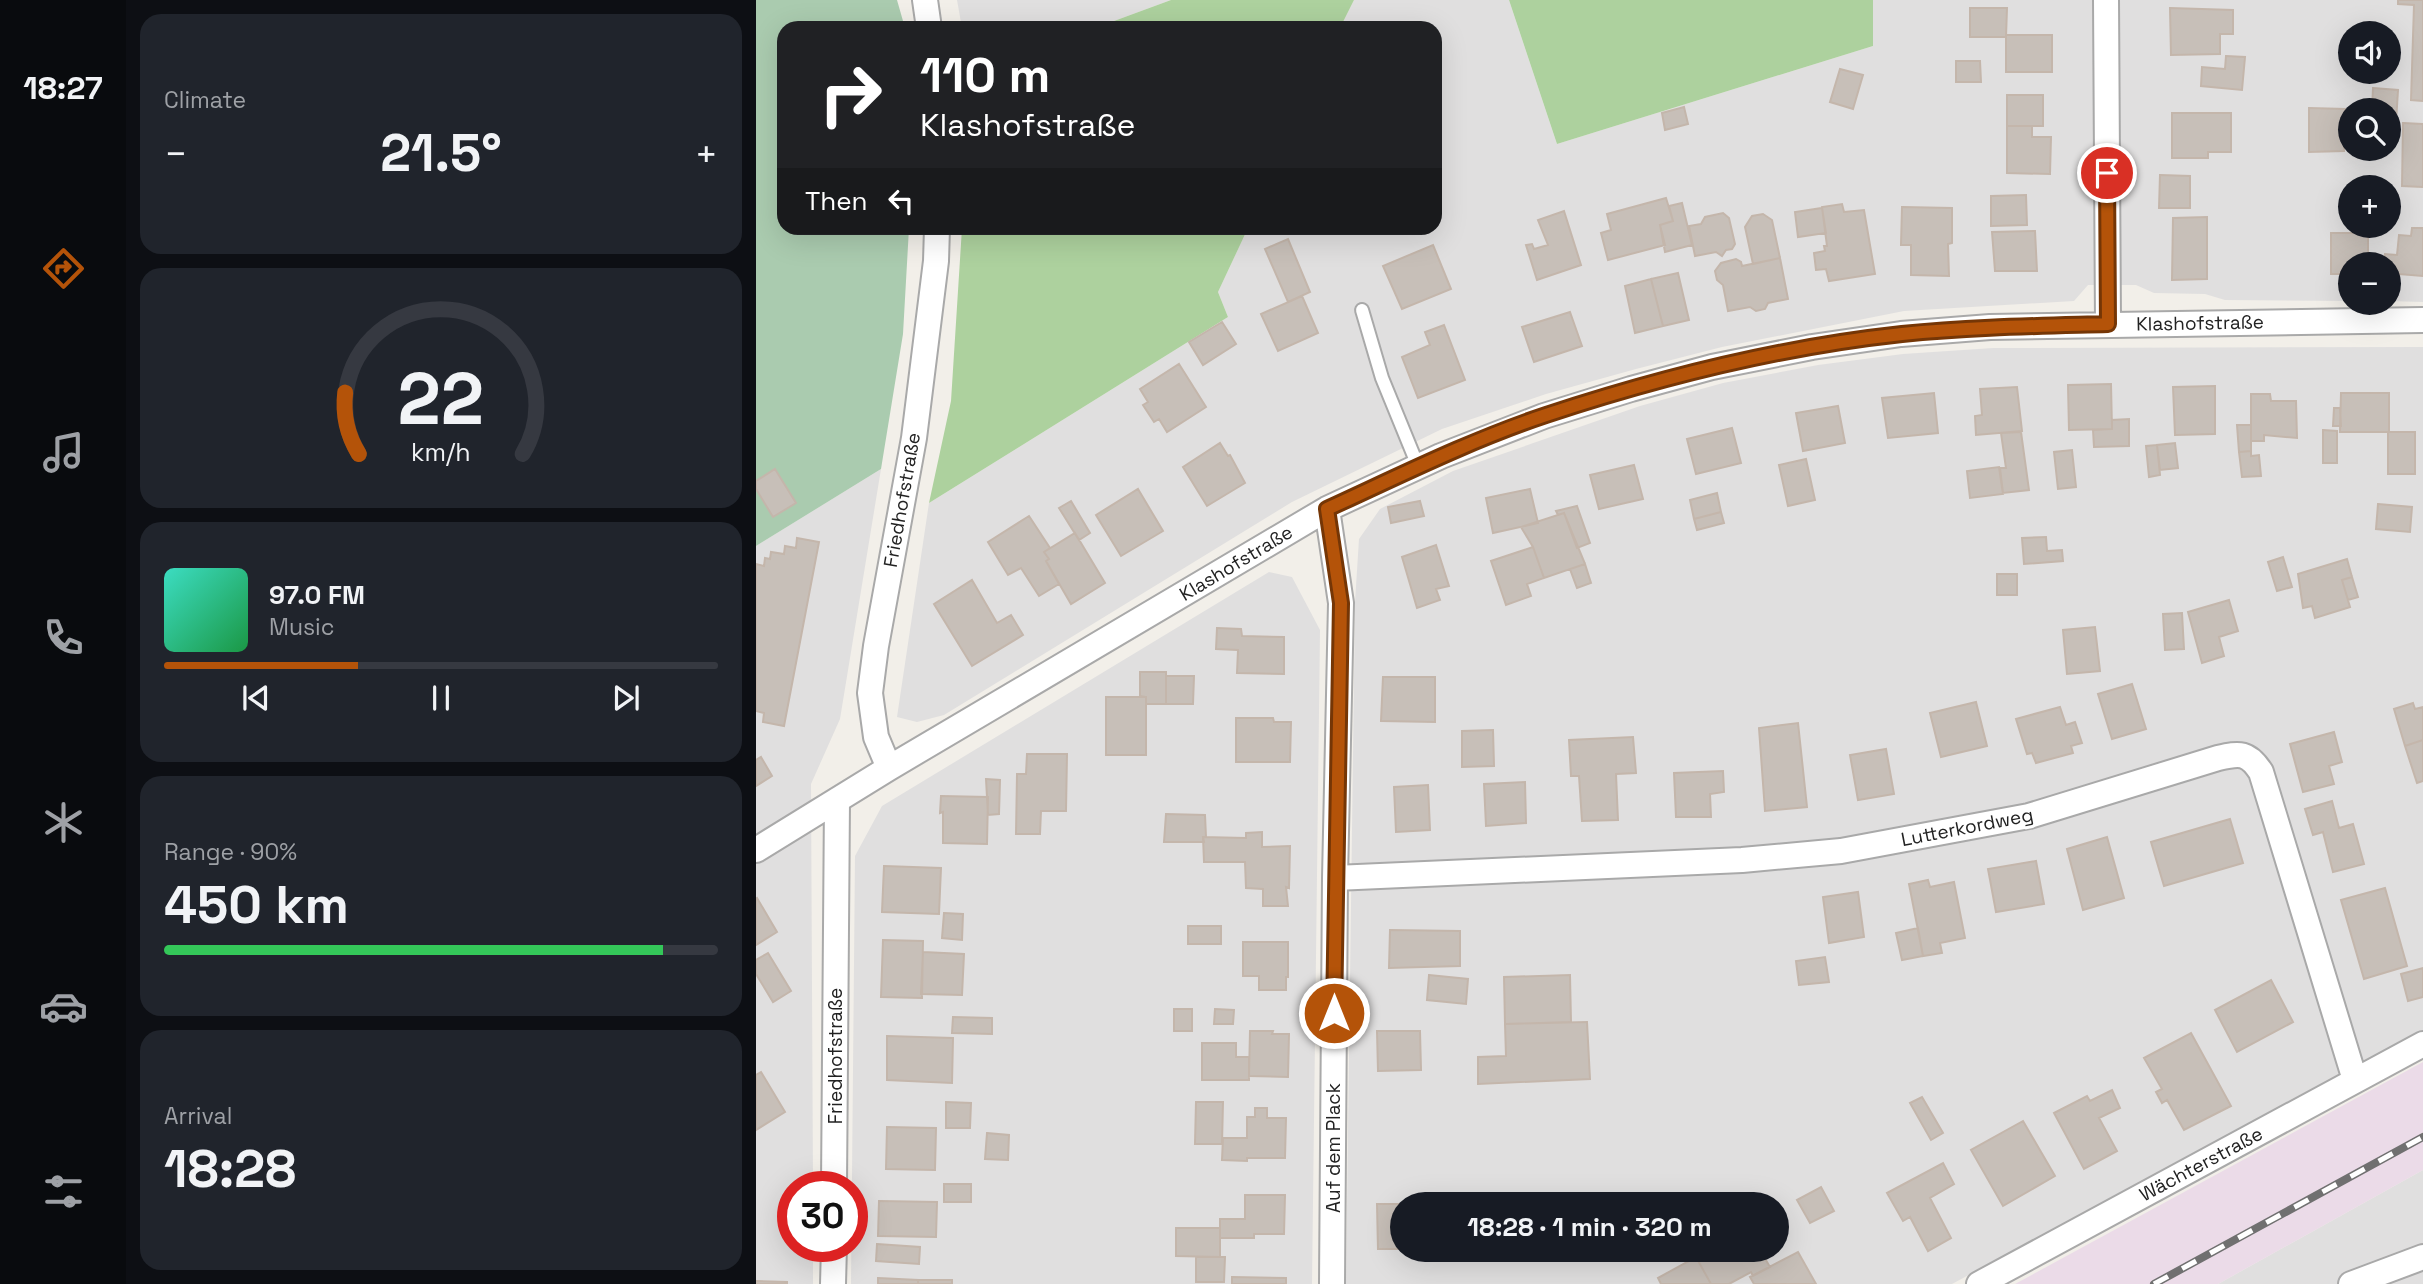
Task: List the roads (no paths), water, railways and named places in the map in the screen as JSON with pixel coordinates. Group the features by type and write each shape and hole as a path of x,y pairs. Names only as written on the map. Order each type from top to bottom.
{"street":[{"path":"925,0 928,21"},
{"path":"2106,0 2108,324"},
{"name":"Friedhofstraße","path":"889,768 876,737 870,693 914,438 936,261 937,235"},
{"name":"Klashofstraße","path":"756,850 889,768 1327,509 1418,466 1544,416 1712,367 1812,347 1901,334 1990,327 2423,320"},
{"name":"Auf dem Plack","path":"1327,509 1341,603 1335,878 1332,1284"},
{"name":"Lutterkordweg","path":"1335,878 1742,860 1841,851 2029,816 2217,758 2234,754 2246,755 2255,762 2261,772 2355,1080"},
{"name":"Friedhofstraße","path":"834,1171 838,800"},
{"name":"Wächterstraße","path":"1979,1284 2423,1044"},
{"path":"2351,1284 2423,1257"},
{"path":"833,1284 834,1262"}],"lane":[{"path":"1362,310 1382,378 1418,466"}],"railway":[{"path":"2154,1284 2423,1137"}]}
